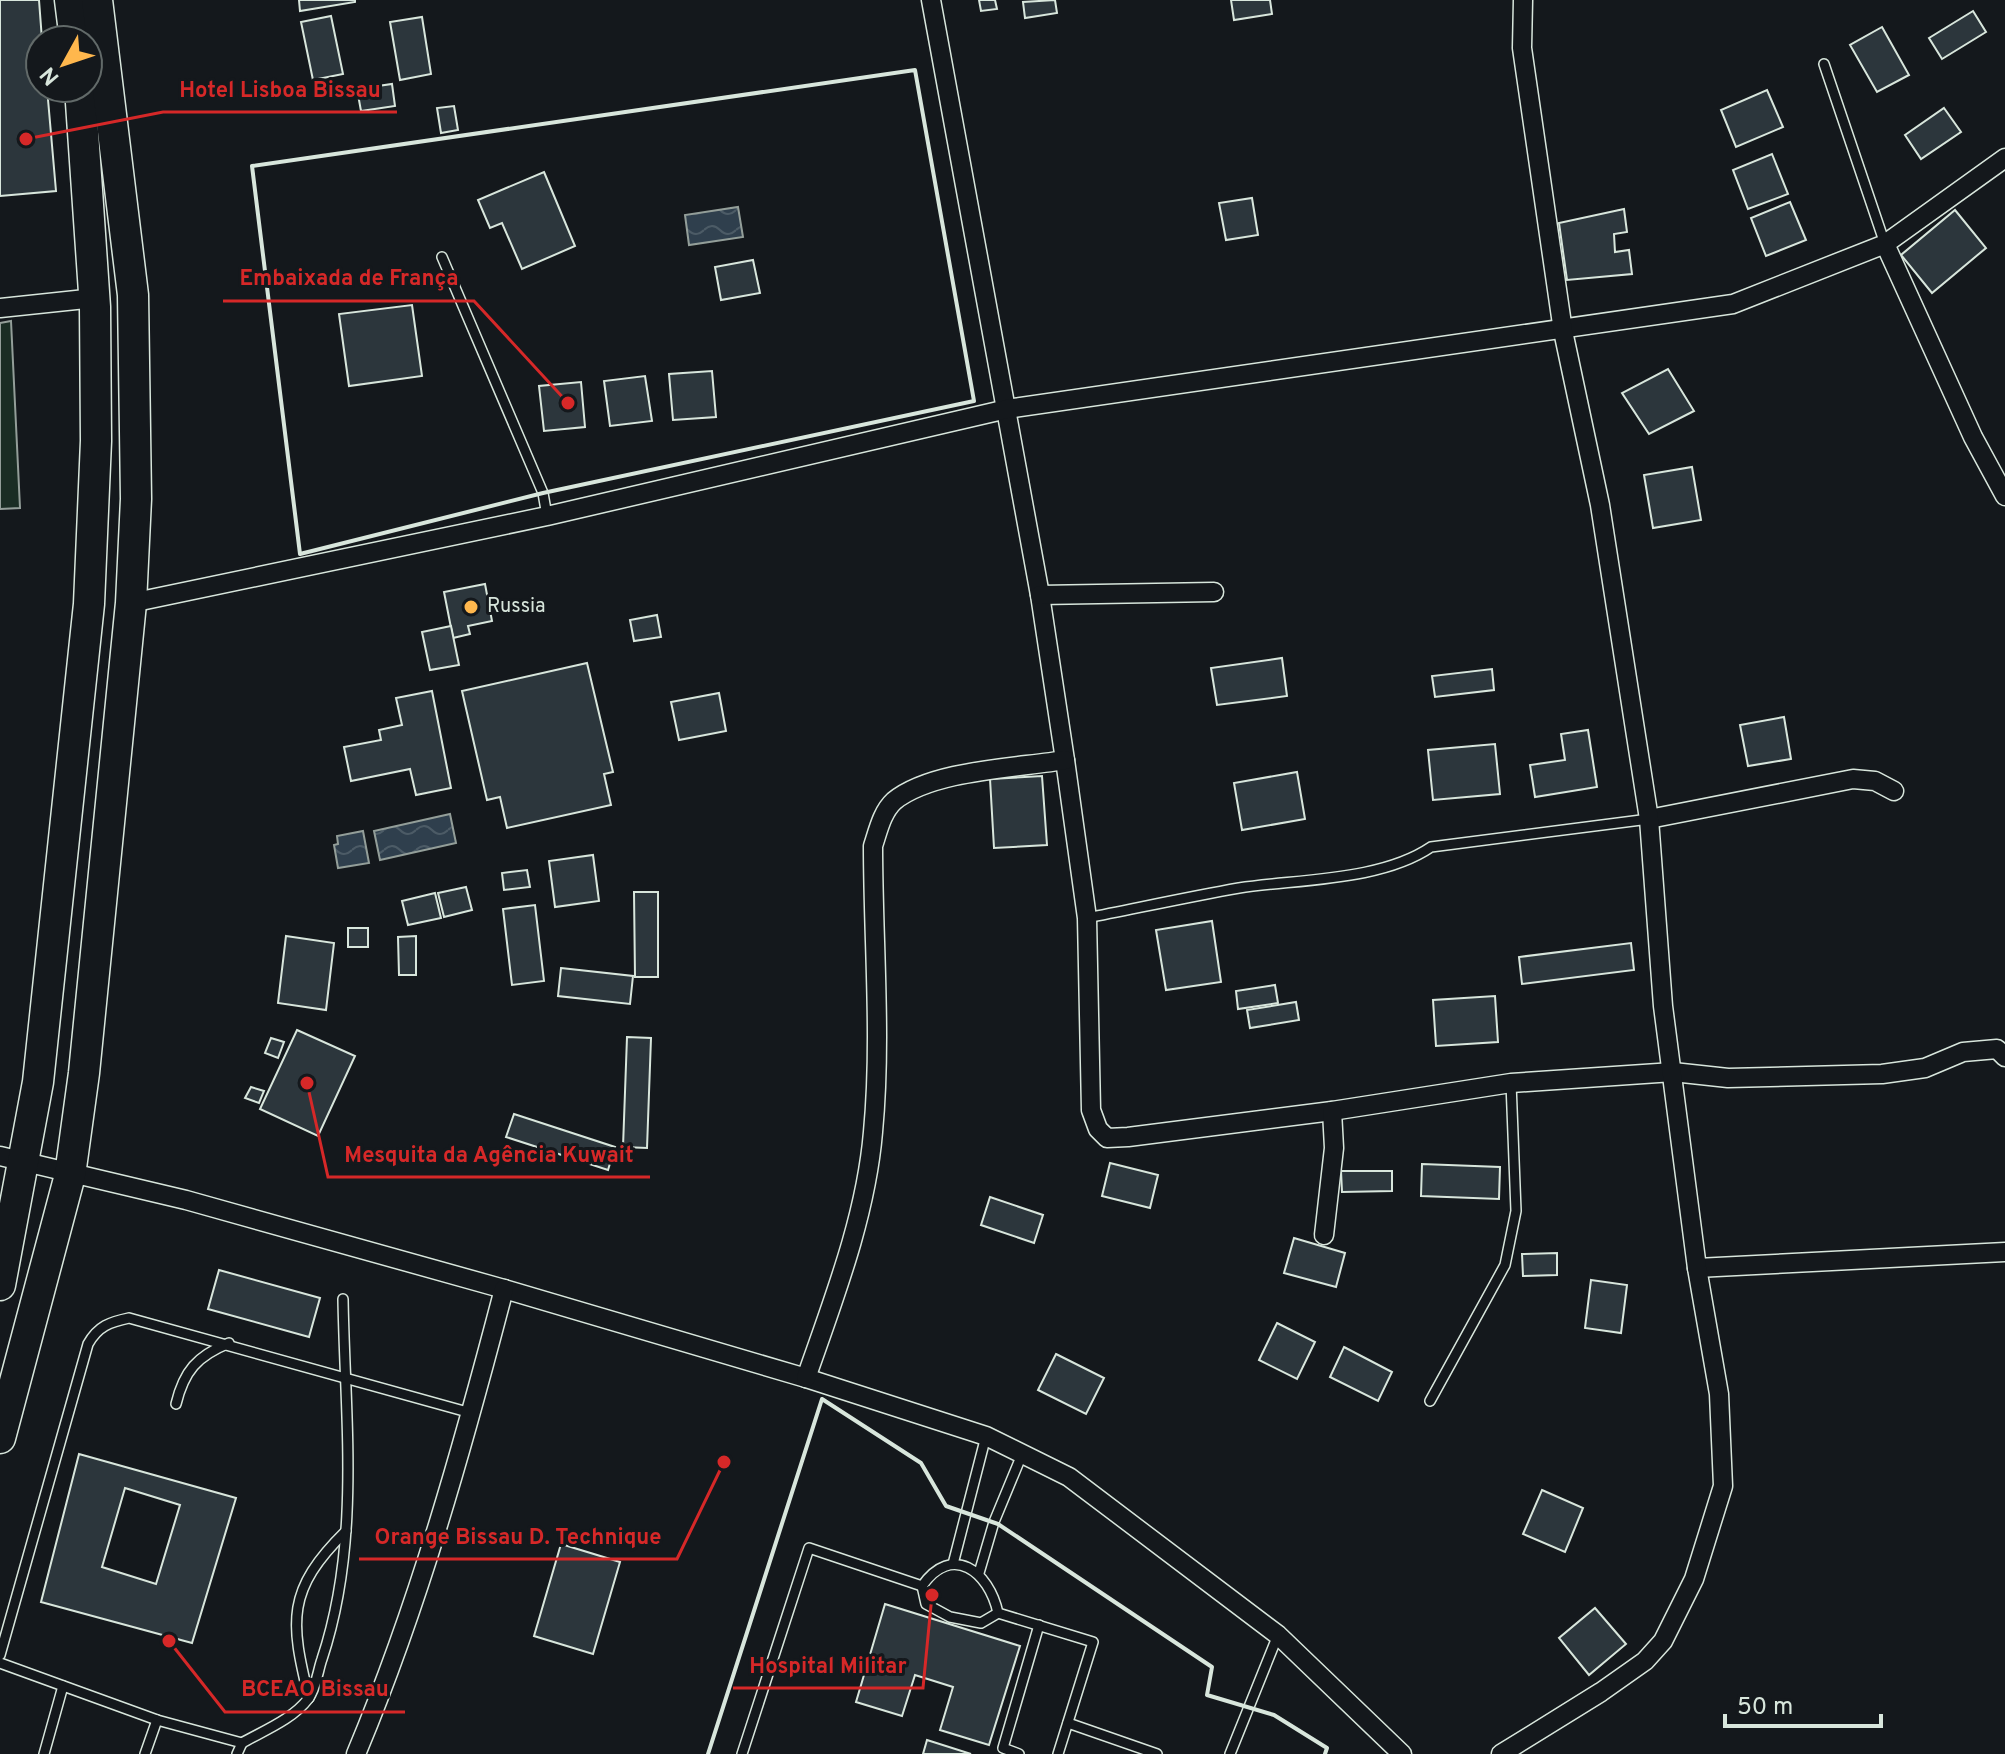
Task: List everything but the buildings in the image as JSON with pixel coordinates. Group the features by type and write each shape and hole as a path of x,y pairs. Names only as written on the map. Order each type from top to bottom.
{"main road":[{"path":"70,0 73,24"},
{"path":"0,1438 70,1175 84,1073 131,603 136,499 133,295 97,0"},
{"path":"0,1285 12,1159 38,1082 89,604 96,441 95,298 81,104"}],"street":[{"path":"931,0 1040,595 1087,918 1091,1110 1098,1129 1107,1138 1332,1111 1511,1083 1673,1072 1728,1078 1882,1074 1925,1068 1963,1052 1985,1048 1997,1049 2005,1057"},
{"path":"1501,1754 1552,1724 1645,1661 1675,1622 1694,1579 1723,1486 1719,1394 1697,1268 1663,1006 1649,819 1600,505 1563,331 1522,48 1523,0"},
{"path":"131,603 547,516 1007,409 1733,304 1885,244 2005,158"},
{"path":"1885,244 1973,437 2005,496"},
{"path":"0,308 95,298"},
{"path":"1040,595 1214,592"},
{"path":"806,1378 861,1205 873,1135 877,1076 873,846 880,821 892,802 939,780 1065,760"},
{"path":"1649,819 1853,779 1875,781 1894,791"},
{"path":"1324,1235 1334,1148 1332,1111"},
{"path":"12,1159 186,1200 504,1289 806,1378 986,1436 1069,1477 1278,1635 1402,1754"},
{"path":"1697,1268 2005,1252"},
{"path":"356,1754 404,1630 471,1413 504,1289"}],"lane":[{"path":"1824,64 1885,244"},
{"path":"442,257 543,493 547,516"},
{"path":"1087,918 1237,889 1383,868 1409,862 1431,847 1649,819"},
{"path":"1430,1401 1505,1265 1516,1211 1511,1083"},
{"path":"237,1754 242,1743 273,1726 309,1698 336,1612 347,1530 343,1299"},
{"path":"0,1655 88,1344 94,1332 108,1323 129,1318 229,1343 471,1413"},
{"path":"176,1404 190,1367 206,1352 229,1343"},
{"path":"953,1564 986,1436"},
{"path":"979,1573 994,1522 1023,1452"},
{"path":"309,1698 296,1630 296,1603 322,1555 347,1530"},
{"path":"742,1754 809,1548 922,1586"},
{"path":"998,1613 993,1590 979,1573 953,1564 933,1570 922,1586 926,1604 950,1617 981,1623 998,1613 1093,1642 1058,1754"},
{"path":"1019,1754 1003,1748 1039,1625"},
{"path":"1230,1754 1278,1635"},
{"path":"0,1663 157,1720 242,1743"},
{"path":"44,1754 63,1686"},
{"path":"145,1754 157,1720"},
{"path":"1068,1723 1157,1754"}],"green space":[{"path":"11,321 20,508 0,509 0,323"}],"water":[{"path":"738,207 743,237 689,245 685,215"},
{"path":"450,814 456,843 380,860 374,831"},
{"path":"363,831 369,863 338,868 334,845 338,844 337,836"}],"wall":[{"path":"915,70 974,401 543,493 300,554 252,166 915,70"},
{"path":"708,1754 822,1399 921,1463 946,1506 998,1524 1212,1667 1207,1695 1274,1715 1327,1748 1325,1754"}],"place":[{"name":"Hotel Lisboa Bissau","path":"26,139"},
{"name":"Embaixada de França","path":"568,403"},
{"name":"Russia","path":"471,607"},
{"name":"Mesquita da Agência Kuwait","path":"307,1083"},
{"name":"Orange Bissau D. Technique","path":"724,1462"},
{"name":"Hospital Militar","path":"932,1595"},
{"name":"BCEAO Bissau","path":"169,1641"}]}
